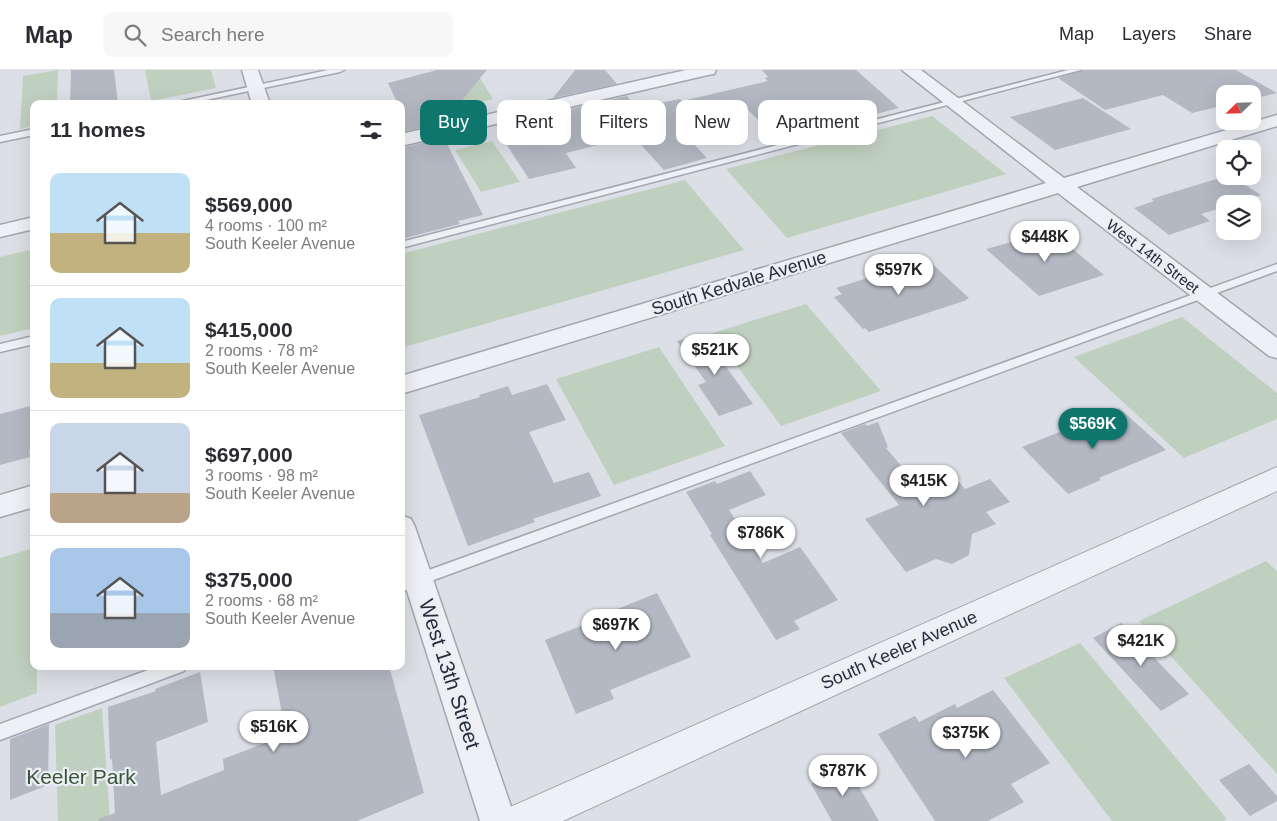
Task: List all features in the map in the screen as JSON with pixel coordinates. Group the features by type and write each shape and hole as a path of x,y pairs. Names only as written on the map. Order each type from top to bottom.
{"street":[{"path":"250,70 260,100"},
{"path":"405,139 708,70"},
{"name":"West 14th Street","path":"910,70 1277,350"},
{"name":"South Kedvale Avenue","path":"405,383 1277,120"},
{"path":"0,231 30,224"},
{"name":"South Keeler Avenue","path":"521,821 1277,478"},
{"path":"0,506 30,497"},
{"name":"West 13th Street","path":"405,552 410,583 498,821"}],"lane":[{"path":"193,100 340,70"},
{"path":"405,243 1077,70"},
{"path":"0,139 30,133"},
{"path":"410,583 1277,267"},
{"path":"0,348 30,341"},
{"path":"0,732 169,670"}],"green space":[{"path":"58,70 57,100 30,100 30,127 20,129 23,76"},
{"path":"145,70 211,70 216,88 151,100"},
{"path":"441,70 475,70 493,99 458,100"},
{"path":"932,116 1006,174 787,238 726,169 819,145 877,145 877,130"},
{"path":"492,141 520,182 481,192 455,150 476,145 487,145 487,142"},
{"path":"685,180 744,250 405,347 405,253"},
{"path":"30,250 30,329 0,336 0,257"},
{"path":"806,304 881,391 781,426 713,333"},
{"path":"1182,317 1277,393 1277,419 1184,458 1074,357"},
{"path":"659,347 725,446 614,485 556,379"},
{"path":"30,549 30,670 37,670 37,693 0,707 0,558"},
{"path":"1266,561 1277,571 1277,774 1139,621"},
{"path":"1080,643 1227,819 1223,821 1112,821 1004,678"},
{"name":"Keeler Park","path":"102,708 110,821 58,821 55,725"}],"building":[{"path":"71,70 114,70 118,100 70,100"},
{"path":"437,70 487,70 462,100 420,100 420,128 405,131 405,100 396,100 388,83"},
{"path":"575,70 605,70 617,84 553,98"},
{"path":"762,70 856,70 899,108 877,114 877,100 758,100 758,120 748,110 748,100 686,100 768,81 765,78 768,77"},
{"path":"1083,70 1236,70 1277,93 1261,97 1261,85 1216,85 1216,107 1192,113 1163,95 1105,110 1058,78"},
{"path":"627,96 630,100 609,100"},
{"path":"1083,98 1131,129 1055,150 1010,117"},
{"path":"680,99 676,100 676,145 695,145 707,158 664,170 641,145 666,145 666,102"},
{"path":"581,106 581,145 598,145 566,153 576,168 529,179 507,145 571,145 571,109"},
{"path":"420,144 448,145 483,215 458,221 460,224 405,238 405,147"},
{"path":"1216,179 1216,185 1245,185 1261,195 1216,195 1216,210 1201,214 1210,221 1169,235 1134,208 1154,201 1151,199"},
{"path":"1051,231 1104,275 1039,296 986,249"},
{"path":"927,259 969,298 869,332 865,328 863,329 834,297 842,294 836,288"},
{"path":"703,334 753,404 719,416 698,385 706,382 677,341"},
{"path":"547,384 566,420 529,432 554,483 589,472 601,496 533,519 535,522 468,546 419,415 480,397 479,395 508,386 512,395"},
{"path":"30,406 30,457 0,465 0,414"},
{"path":"1119,408 1166,450 1099,478 1101,480 1068,494 1022,447"},
{"path":"878,422 888,447 886,448 920,488 953,475 965,489 990,479 1010,502 986,512 996,524 972,534 969,555 952,564 936,559 906,572 865,519 899,505 841,433 865,424 867,426"},
{"path":"750,471 766,495 729,510 763,563 800,547 838,600 794,621 800,629 776,640 710,535 712,534 686,492 715,481 717,484"},
{"path":"657,593 691,657 610,690 614,699 576,714 545,640"},
{"path":"1121,623 1189,694 1161,711 1093,638"},
{"path":"274,670 390,670 424,793 357,821 99,821 98,819 115,813 108,707 156,691 155,689 200,672 208,722 156,742 161,795 224,770 223,759 286,735"},
{"path":"993,690 1050,763 1011,784 1024,802 988,821 935,821 878,734 915,716 919,722 955,704 957,708"},
{"path":"49,724 48,785 10,800 10,739"},
{"path":"1249,764 1277,796 1277,801 1250,816 1219,780"},
{"path":"837,765 848,768 879,821 832,821 811,784 825,777 828,769"}]}
